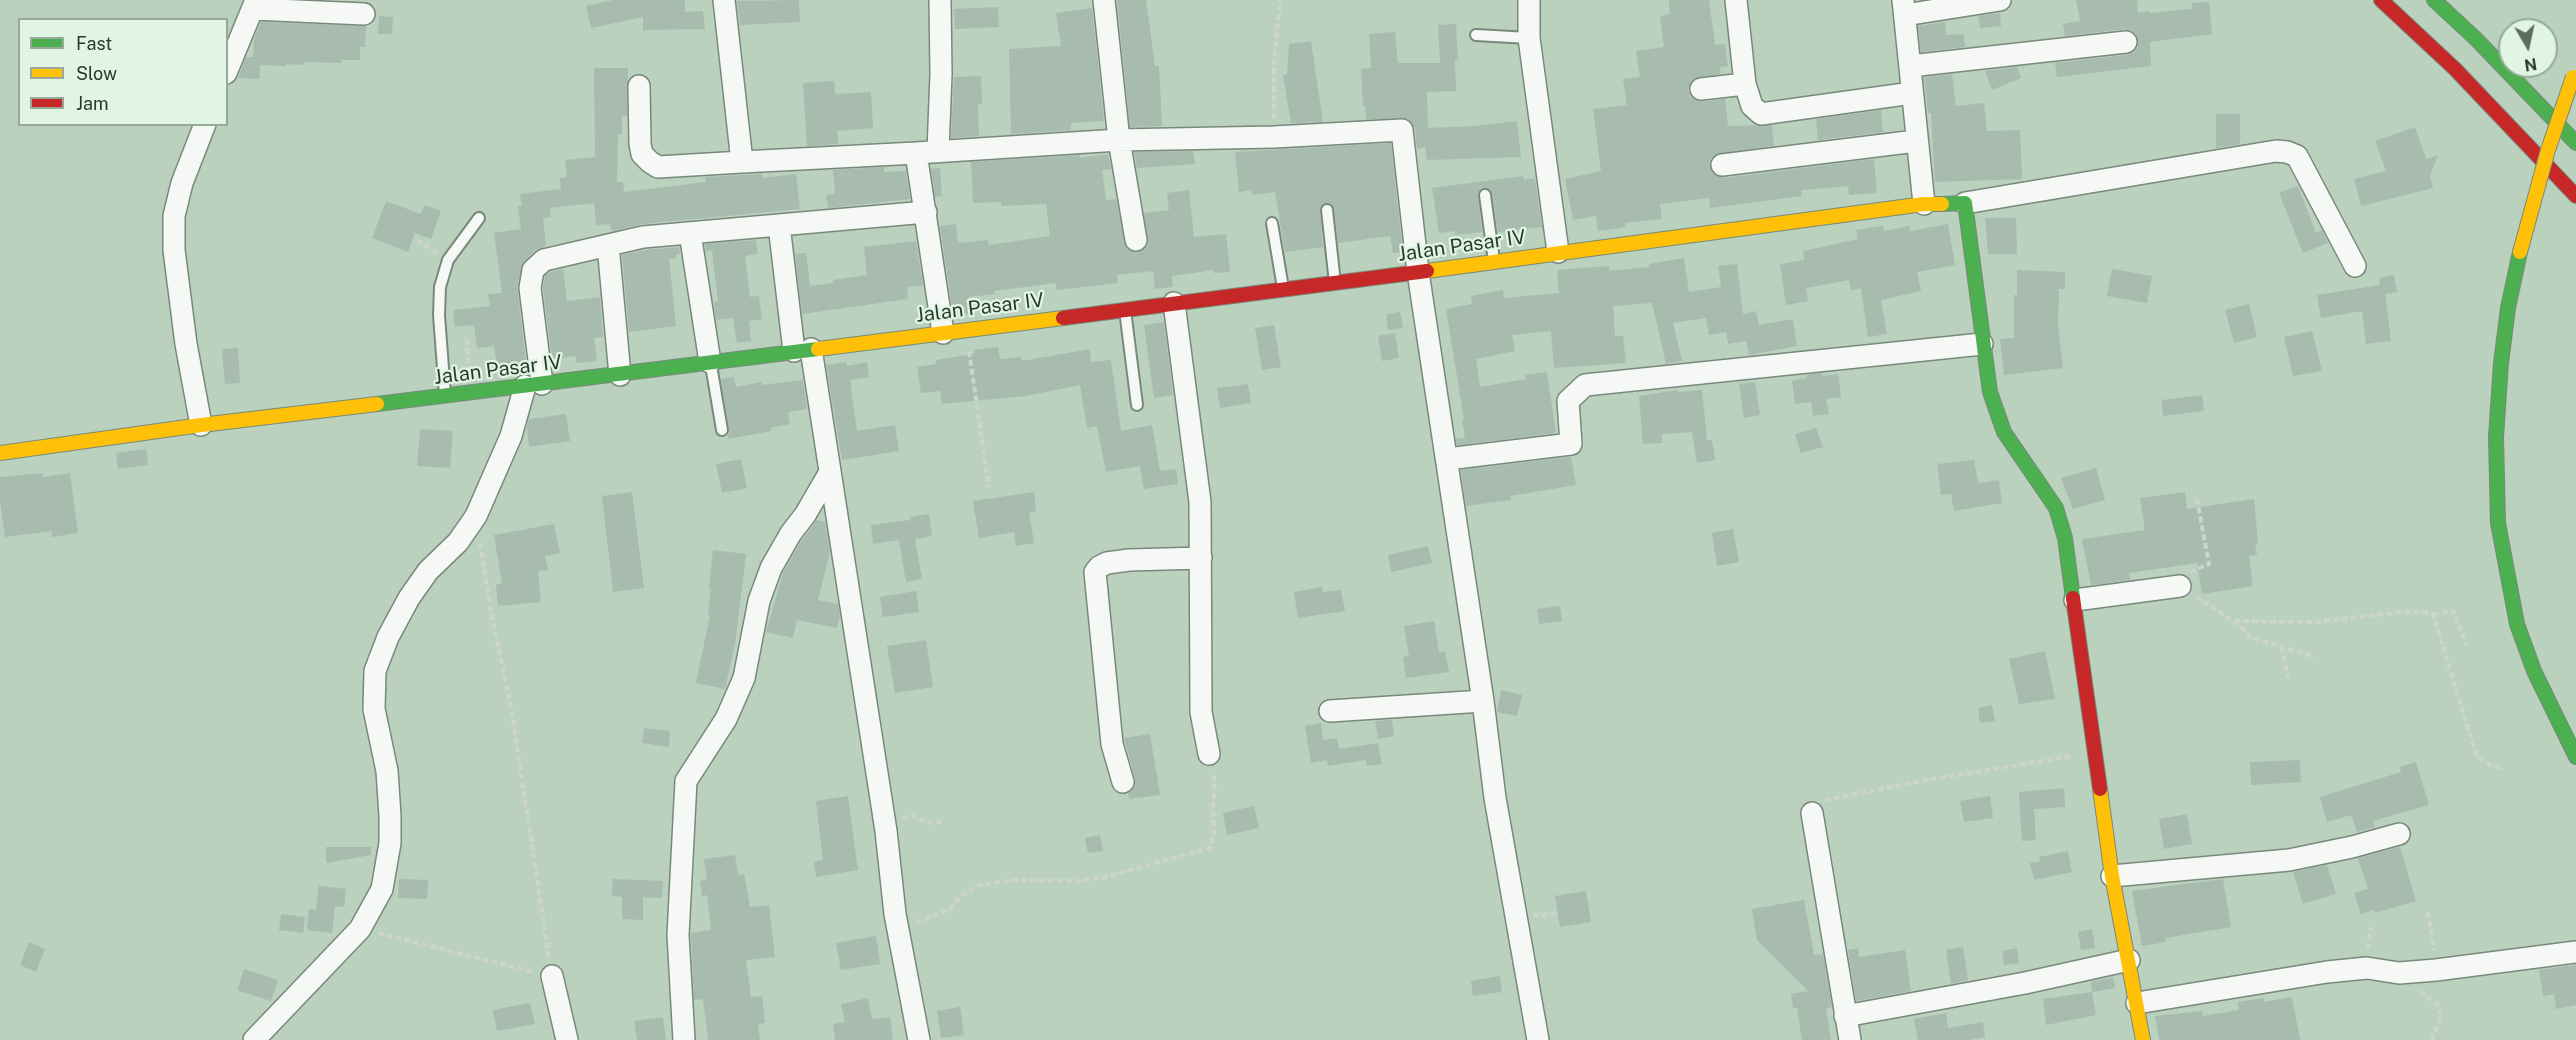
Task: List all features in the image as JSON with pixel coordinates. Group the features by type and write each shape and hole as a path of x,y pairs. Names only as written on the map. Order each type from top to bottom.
{"main road":[{"path":"2381,0 2455,69 2576,196"},
{"path":"2434,0 2476,39 2576,143"},
{"path":"2574,74 2548,150 2520,252 2508,308 2501,363 2496,437 2498,523 2517,624 2534,671 2576,757"},
{"path":"2556,189 2576,128"},
{"path":"1965,203 1990,392 2004,432 2056,508 2065,538 2097,752 2112,876 2144,1040"},
{"name":"Jalan Pasar IV","path":"0,453 201,425 620,375 1335,283 1924,204 1965,203"}],"street":[{"path":"724,0 742,162"},
{"path":"938,151 941,74 940,0"},
{"path":"1104,0 1119,140 1136,240"},
{"path":"1529,0 1529,38 1558,252"},
{"path":"1736,0 1745,84 1752,106 1761,114 1912,93"},
{"path":"1924,204 1904,7 2000,0"},
{"path":"228,68 254,4 364,14"},
{"path":"1910,66 2126,42"},
{"path":"1701,89 1745,84"},
{"path":"639,86 642,154 658,166 1119,140 1274,137 1402,130 1418,272 1448,459 1495,798 1538,1040"},
{"path":"201,425 186,344 174,250 174,216 182,183 205,126"},
{"path":"1722,165 1917,141"},
{"path":"1965,203 2276,151 2287,152 2297,156 2355,266"},
{"path":"916,153 943,333"},
{"path":"254,1040 360,928 382,889 390,843 390,816 387,771 374,708 375,672 388,637 409,598 428,571 458,542 476,516 534,385 530,288 533,270 544,260 643,237 926,212"},
{"path":"779,225 802,350 830,472 885,825 897,926 919,1040"},
{"path":"690,232 710,362"},
{"path":"608,245 620,375"},
{"path":"1174,303 1200,502 1201,712 1209,754"},
{"path":"1448,459 1571,444 1568,401 1586,385 1982,344"},
{"path":"684,1040 678,935 686,781 726,719 744,678 759,601 771,568 830,472"},
{"path":"1123,782 1112,744 1095,572 1107,563 1129,560 1201,558"},
{"path":"2075,600 2180,586"},
{"path":"1330,711 1483,701"},
{"path":"1812,813 1850,1040"},
{"path":"2112,876 2289,860 2352,847 2399,834"},
{"path":"2137,1003 2327,972 2367,968 2398,973 2436,970 2576,952"},
{"path":"1845,1016 2025,983 2129,960"},
{"path":"552,976 567,1040"}],"lane":[{"path":"1476,35 1529,38"},
{"path":"1485,195 1494,262"},
{"path":"1327,210 1335,283"},
{"path":"445,395 440,286 448,260 479,218"},
{"path":"1272,223 1284,289"},
{"path":"1125,310 1137,405"},
{"path":"710,362 722,430"}],"path":[{"path":"1274,137 1274,65 1280,0"},
{"path":"417,240 448,260"},
{"path":"966,329 989,488"},
{"path":"465,393 468,376 467,339"},
{"path":"2197,499 2209,564 2190,571 2182,578 2180,586 2234,621 2250,637 2316,657"},
{"path":"360,928 552,976 512,713 491,612 476,516"},
{"path":"2234,621 2316,622 2411,611 2433,614 2453,611 2466,645"},
{"path":"2433,614 2477,757 2492,766 2504,769"},
{"path":"2281,647 2288,676 2286,681"},
{"path":"1812,813 1812,806 1819,801 1927,780 2097,752"},
{"path":"897,926 932,918 948,910 963,894 977,885 1020,879 1078,881 1210,848 1213,843 1215,783 1209,754"},
{"path":"885,825 913,816 929,823 942,822"},
{"path":"2428,912 2436,970"},
{"path":"2398,973 2438,1005 2441,1016 2432,1040"}],"building":[{"path":"613,0 685,0 685,12 703,11 705,29 643,30 643,17 591,28 586,6"},
{"path":"799,0 800,22 740,25 737,1"},
{"path":"1117,0 1146,0 1155,66 1159,66 1162,126 1130,127"},
{"path":"1669,0 1709,0 1715,45 1725,44 1728,66 1720,67 1721,74 1693,79 1688,90 1691,97 1702,102 1725,99 1728,126 1772,125 1774,146 1715,155 1710,161 1712,173 1724,178 1874,159 1877,193 1849,195 1848,186 1801,190 1802,196 1710,208 1709,198 1660,204 1662,219 1625,223 1626,227 1598,231 1596,216 1573,220 1565,179 1601,171 1593,109 1627,105 1623,79 1640,77 1636,51 1664,47 1660,16 1670,14"},
{"path":"2076,0 2137,0 2138,13 2192,9 2192,3 2209,2 2212,34 2150,42 2151,66 2057,77 2055,63 2127,55 2138,47 2136,34 2125,29 2065,36 2063,24 2080,21"},
{"path":"998,7 999,27 955,29 954,9"},
{"path":"1092,8 1104,121 1071,123 1071,130 1011,134 1009,49 1061,46 1056,13"},
{"path":"2000,13 2001,26 1980,28 1978,16"},
{"path":"379,16 393,17 392,34 378,34"},
{"path":"261,22 366,26 365,47 360,47 360,60 342,60 341,63 304,62 303,65 286,64 286,66 260,65 259,79 238,78 246,57 253,57 254,39"},
{"path":"1945,22 1946,35 1964,34 1965,47 1921,52 1918,26"},
{"path":"1456,24 1458,60 1455,60 1456,91 1427,92 1428,128 1517,121 1521,157 1427,160 1425,147 1417,149 1415,128 1408,119 1366,119 1361,69 1371,68 1369,34 1395,32 1398,63 1440,63 1438,25"},
{"path":"1311,41 1323,122 1291,123 1283,75 1287,74 1289,44"},
{"path":"2017,67 2021,78 1992,90 1985,71"},
{"path":"594,68 628,68 627,116 622,116 622,134 618,134 617,182 623,182 624,192 706,182 705,177 762,174 762,178 796,174 800,209 642,224 614,231 611,230 610,224 596,225 594,203 550,208 551,217 543,218 546,246 536,250 524,261 517,286 526,362 521,363 522,370 498,373 494,346 477,348 474,325 455,327 453,310 490,306 488,294 502,293 494,233 521,229 518,206 522,206 520,194 561,189 560,178 567,177 565,160 595,157"},
{"path":"1952,74 1956,106 1984,103 1987,131 2020,130 2022,179 1935,182 1931,113 1928,113 1924,77"},
{"path":"981,76 982,104 978,104 979,136 951,138 954,77"},
{"path":"834,81 835,94 871,92 873,128 837,131 838,144 807,146 803,83"},
{"path":"1881,110 1883,132 1818,140 1816,119"},
{"path":"2216,114 2240,114 2240,144 2216,148"},
{"path":"2415,127 2426,159 2438,155 2430,176 2433,188 2361,206 2354,179 2386,171 2375,141"},
{"path":"1391,143 1403,252 1393,253 1390,236 1338,243 1334,209 1327,203 1322,204 1320,210 1323,247 1285,252 1275,192 1252,195 1251,190 1239,192 1235,152"},
{"path":"1193,151 1195,164 1137,168 1134,152"},
{"path":"1108,154 1111,169 1102,170 1106,200 1116,199 1127,249 1138,253 1148,245 1144,213 1169,210 1167,193 1189,190 1194,237 1226,234 1230,272 1214,273 1214,270 1172,276 1173,287 1155,289 1153,271 1117,275 1118,283 1057,290 1056,283 994,291 995,294 968,297 970,313 953,315 940,226 956,224 958,243 988,240 988,245 1050,236 1046,204 1001,206 1001,202 973,203 971,162 1080,155 1080,158"},
{"path":"884,167 884,172 906,171 910,199 828,208 826,195 835,194 833,170"},
{"path":"940,168 942,196 935,197 931,169"},
{"path":"1523,176 1524,180 1535,178 1542,227 1498,232 1492,193 1485,188 1480,189 1478,195 1482,232 1455,235 1455,231 1439,233 1432,188"},
{"path":"2298,186 2316,233 2322,230 2328,243 2303,253 2279,193"},
{"path":"386,201 421,214 424,205 441,211 431,239 415,233 408,252 372,238"},
{"path":"1985,218 2016,218 2017,254 1988,254"},
{"path":"1948,224 1955,265 1917,272 1921,291 1881,300 1887,334 1868,337 1861,288 1851,290 1849,280 1806,288 1808,301 1786,305 1780,264 1804,260 1803,251 1858,239 1856,230 1883,226 1884,231 1909,226 1910,231"},
{"path":"756,240 758,254 745,256 750,297 759,296 762,319 749,321 751,341 737,343 733,318 716,320 714,302 718,301 712,250 706,251 705,244"},
{"path":"916,241 923,285 907,287 908,299 802,314 795,254 806,253 810,286 867,275 864,247"},
{"path":"679,247 680,254 676,254 676,258 669,259 676,326 629,332 622,255"},
{"path":"1684,258 1689,292 1721,287 1718,266 1737,264 1743,314 1756,311 1759,325 1793,319 1797,346 1749,355 1746,341 1728,344 1726,332 1709,335 1706,318 1673,323 1682,361 1666,364 1652,303 1613,306 1615,336 1623,336 1626,363 1554,368 1551,331 1512,335 1515,351 1476,359 1480,387 1526,379 1525,375 1547,372 1556,433 1457,445 1456,439 1465,438 1462,420 1464,420 1446,309 1472,304 1471,296 1503,290 1504,298 1559,293 1557,270 1609,266 1609,271 1649,267 1649,264"},
{"path":"563,269 567,301 600,297 603,337 594,338 597,361 576,363 576,356 552,359 543,288 545,276 550,272"},
{"path":"2112,269 2152,276 2147,303 2107,296"},
{"path":"2017,270 2065,272 2065,289 2059,289 2058,326 2063,368 2004,375 2000,339 2014,338 2014,295 2017,295"},
{"path":"2394,275 2397,292 2385,294 2391,341 2366,344 2362,311 2321,318 2317,295 2380,285 2379,278"},
{"path":"2249,304 2257,337 2234,343 2225,310"},
{"path":"1400,312 1403,328 1388,330 1386,314"},
{"path":"1164,322 1173,395 1154,398 1144,325"},
{"path":"1274,325 1281,367 1262,370 1255,328"},
{"path":"2312,331 2322,371 2293,376 2284,337"},
{"path":"1395,333 1399,358 1382,361 1378,336"},
{"path":"998,347 1000,359 1021,357 1022,361 1090,349 1091,362 1111,360 1121,431 1152,425 1160,471 1176,469 1178,484 1144,489 1140,466 1106,472 1097,426 1087,428 1080,385 1026,396 942,404 940,391 921,393 917,367 936,364 936,360 974,354 974,350"},
{"path":"238,348 240,383 225,384 222,349"},
{"path":"847,362 847,366 867,362 869,377 850,380 857,431 895,425 899,451 842,460 826,365"},
{"path":"1822,373 1823,376 1838,374 1841,397 1826,399 1829,414 1813,416 1811,402 1795,404 1792,381 1807,378 1806,375"},
{"path":"734,377 736,387 761,382 762,385 803,380 807,409 788,412 790,424 770,428 771,431 728,439 729,429 721,379"},
{"path":"1755,382 1760,415 1744,418 1739,384"},
{"path":"1248,384 1251,403 1220,408 1217,388"},
{"path":"1678,390 1678,392 1702,390 1707,440 1712,440 1715,460 1697,463 1692,432 1662,434 1662,443 1643,444 1639,396"},
{"path":"2202,395 2204,411 2163,416 2162,400"},
{"path":"566,414 570,441 529,447 527,426 529,419"},
{"path":"1816,428 1823,447 1801,453 1795,434"},
{"path":"420,429 453,431 450,468 417,466"},
{"path":"146,449 148,465 118,469 116,453"},
{"path":"1571,457 1576,485 1510,496 1511,500 1466,506 1461,470"},
{"path":"741,459 747,488 722,493 716,464"},
{"path":"1974,460 1978,483 1999,480 2002,503 1954,511 1951,494 1941,495 1937,464"},
{"path":"2096,468 2105,500 2073,509 2061,478"},
{"path":"42,473 43,477 70,473 78,533 52,537 52,531 5,537 0,500 0,477"},
{"path":"632,492 644,588 613,592 602,496"},
{"path":"1034,492 1036,511 1029,513 1034,543 1016,546 1014,532 979,538 973,501"},
{"path":"2185,492 2187,509 2254,499 2258,544 2255,545 2257,555 2249,556 2253,586 2202,594 2197,563 2129,573 2130,580 2091,585 2082,539 2145,530 2140,498"},
{"path":"929,514 932,536 915,539 922,579 906,582 899,540 873,544 871,525 910,520 910,517"},
{"path":"817,520 825,522 830,551 818,600 838,604 840,616 837,628 797,620 793,638 766,632 783,573 802,540"},
{"path":"554,524 560,553 545,556 548,570 538,571 541,602 498,606 496,584 502,584 494,535"},
{"path":"1733,529 1739,562 1717,566 1712,533"},
{"path":"1428,546 1432,563 1391,572 1388,555"},
{"path":"713,550 746,554 735,644 725,689 696,683 710,615 708,615 711,589 709,589"},
{"path":"1322,587 1323,592 1341,590 1345,611 1298,618 1294,592"},
{"path":"916,591 919,612 883,617 880,597"},
{"path":"1560,606 1562,621 1539,624 1537,609"},
{"path":"1434,621 1439,652 1445,651 1449,672 1406,678 1403,657 1409,656 1404,626"},
{"path":"926,640 933,687 895,693 887,646"},
{"path":"2045,651 2055,699 2019,704 2009,659"},
{"path":"1501,690 1522,695 1517,716 1497,712"},
{"path":"1992,705 1995,721 1980,723 1978,708"},
{"path":"1392,720 1394,736 1378,739 1375,721"},
{"path":"1321,723 1323,740 1337,738 1339,749 1378,743 1382,764 1367,766 1366,760 1328,766 1327,760 1311,763 1305,726"},
{"path":"644,728 670,731 669,747 642,743"},
{"path":"1150,734 1160,795 1129,799 1128,793 1135,786 1135,779 1124,738"},
{"path":"2300,760 2301,782 2251,785 2250,762"},
{"path":"2416,762 2429,805 2373,821 2375,827 2357,832 2351,815 2327,822 2320,797 2401,772 2400,767"},
{"path":"2064,788 2065,807 2034,809 2036,840 2022,841 2019,792"},
{"path":"848,796 858,870 816,877 814,862 823,860 816,801"},
{"path":"1990,796 1993,818 1964,822 1960,801"},
{"path":"1254,806 1259,828 1227,835 1223,813"},
{"path":"2187,814 2192,844 2164,849 2159,819"},
{"path":"1100,835 1103,851 1088,853 1085,838"},
{"path":"326,847 371,847 371,855 326,863"},
{"path":"2400,847 2416,901 2375,913 2374,910 2361,914 2354,893 2368,889 2358,858"},
{"path":"2068,851 2072,872 2034,880 2030,863 2040,861 2039,857"},
{"path":"735,855 738,875 744,874 750,907 769,905 775,957 746,960 751,997 762,996 765,1023 758,1024 760,1040 708,1040 703,999 694,1000 691,933 711,930 707,895 702,896 700,881 707,880 704,859"},
{"path":"2327,865 2336,894 2303,904 2293,872"},
{"path":"399,879 428,880 427,899 398,898"},
{"path":"613,879 663,881 662,898 643,897 643,920 622,919 622,897 612,896"},
{"path":"2223,879 2231,927 2165,938 2166,942 2142,946 2132,891"},
{"path":"319,886 346,889 344,907 335,906 332,933 307,930 309,909 316,910"},
{"path":"1586,891 1591,922 1560,927 1555,896"},
{"path":"1804,900 1814,955 1823,954 1832,1007 1826,1008 1831,1040 1802,1040 1797,1008 1793,1008 1791,994 1808,991 1757,940 1752,909"},
{"path":"281,914 305,917 303,933 279,930"},
{"path":"2092,929 2095,948 2081,950 2078,932"},
{"path":"876,936 880,964 841,970 836,943"},
{"path":"29,942 45,949 36,972 20,965"},
{"path":"1963,947 1968,980 1951,984 1946,950"},
{"path":"1858,948 1859,957 1905,950 1911,991 1856,1001 1848,950"},
{"path":"2017,948 2019,963 2004,965 2002,951"},
{"path":"2576,965 2576,1005 2556,1009 2554,994 2543,996 2539,970"},
{"path":"244,969 278,980 271,1001 237,990"},
{"path":"1500,976 1502,992 1473,996 1471,981"},
{"path":"2113,977 2115,988 2092,992 2091,982"},
{"path":"2092,992 2096,1015 2046,1025 2043,999"},
{"path":"2292,997 2300,1040 2159,1040 2155,1016 2202,1011 2203,1016 2239,1010 2238,1002 2264,998 2264,1002"},
{"path":"868,998 872,1019 890,1017 893,1040 835,1040 833,1024 845,1022 841,1004"},
{"path":"530,1003 535,1024 497,1031 493,1010"},
{"path":"960,1007 964,1035 941,1038 937,1011"},
{"path":"1946,1013 1948,1028 1983,1022 1985,1037 1969,1040 1918,1040 1914,1019"},
{"path":"663,1017 666,1040 637,1040 634,1021"}],"traffic: fast":[{"path":"2434,0 2476,39 2576,143"},
{"path":"1942,204 1965,203 1990,392 2004,432 2056,508 2065,538 2073,598"},
{"path":"2520,252 2508,308 2501,363 2496,437 2498,523 2517,624 2534,671 2576,757"},
{"path":"377,404 818,349"}],"traffic: slow":[{"path":"2520,252 2548,150 2573,77"},
{"path":"1427,271 1924,204 1942,204"},
{"path":"818,349 1063,318"},
{"path":"0,453 201,425 377,404"},
{"path":"2100,789 2112,876 2143,1040"}],"traffic: jam":[{"path":"2381,0 2455,69 2576,196"},
{"path":"1063,318 1427,271"},
{"path":"2073,598 2100,789"}]}
